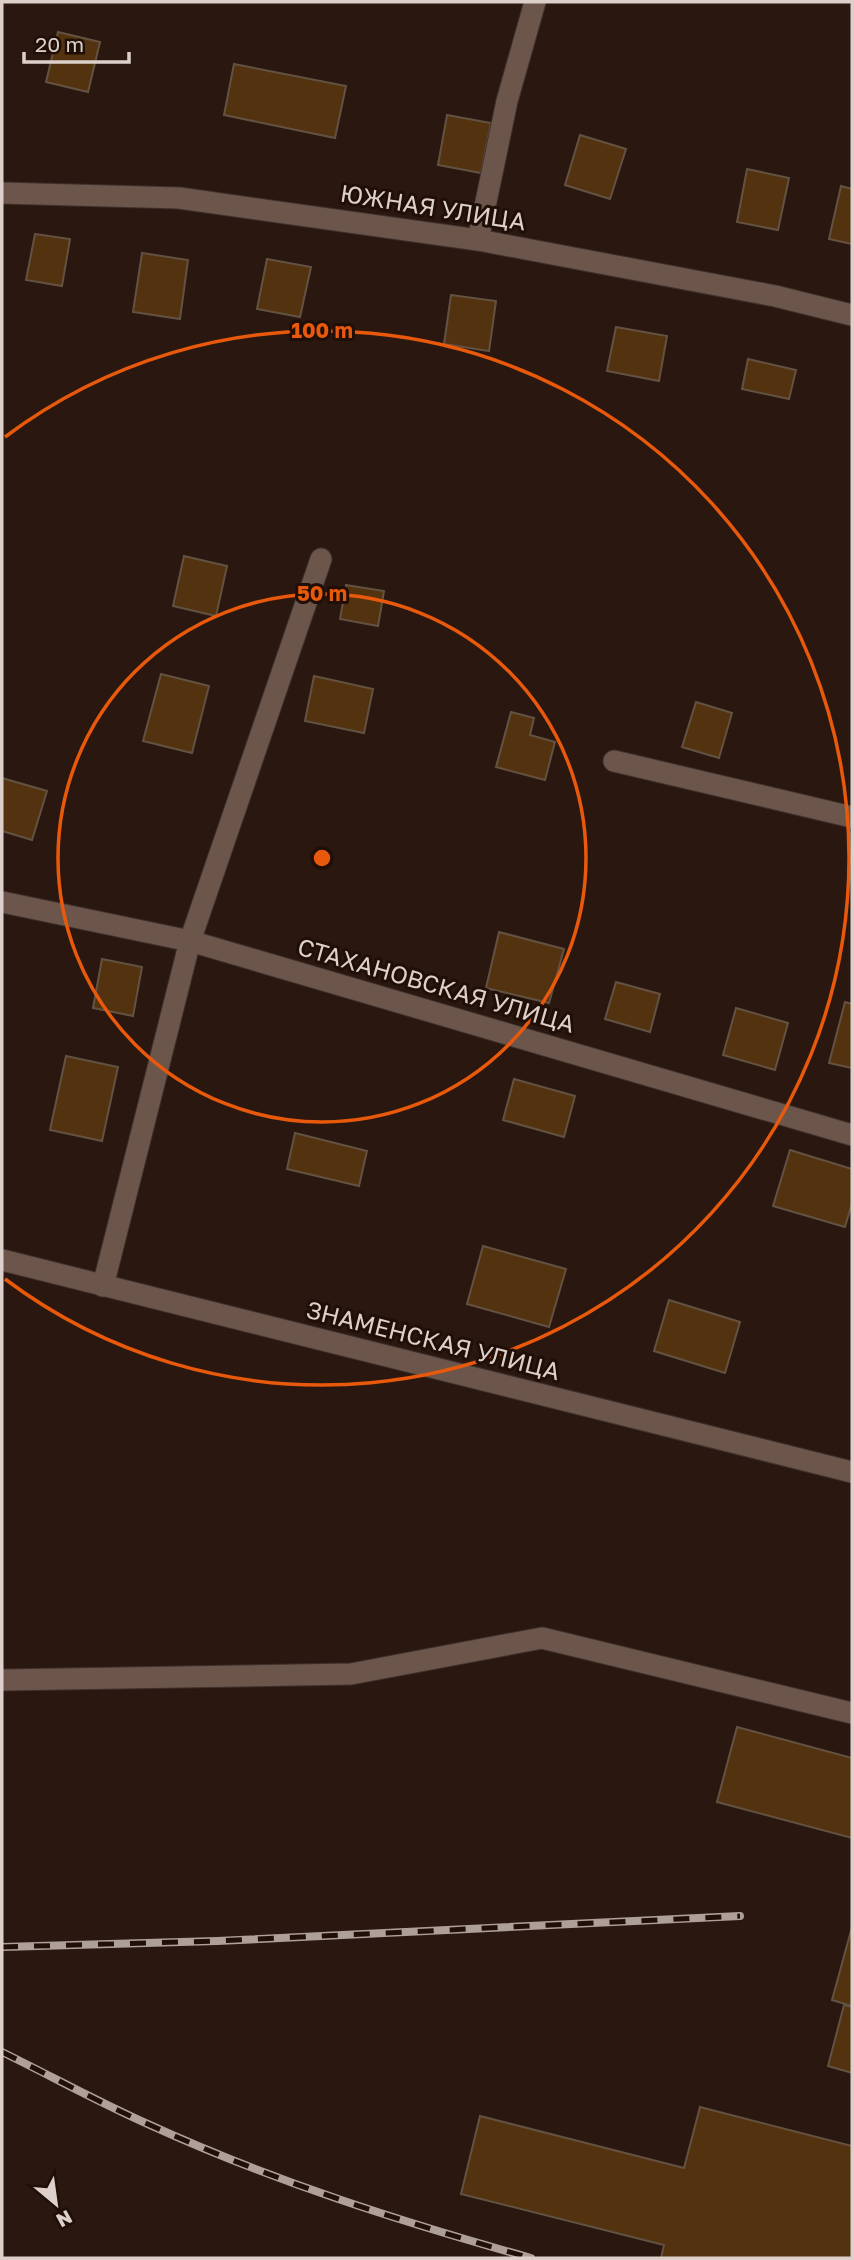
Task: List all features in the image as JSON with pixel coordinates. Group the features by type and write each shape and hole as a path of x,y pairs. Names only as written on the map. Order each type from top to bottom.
{"street":[{"path":"478,240 507,101 535,2"},
{"name":"ЮЖНАЯ УЛИЦА","path":"2,193 179,198 478,240 775,296 852,315"},
{"path":"103,1286 190,942 321,559"},
{"path":"614,761 852,817"},
{"name":"СТАХАНОВСКАЯ УЛИЦА","path":"2,902 190,942 852,1135"},
{"name":"ЗНАМЕНСКАЯ УЛИЦА","path":"2,1261 852,1472"},
{"path":"2,1680 351,1674 542,1638 852,1713"}],"building":[{"path":"58,32 100,42 88,92 46,82"},
{"path":"234,64 346,86 335,138 224,115"},
{"path":"447,115 491,123 481,173 438,165"},
{"path":"580,135 626,149 610,199 565,185"},
{"path":"747,169 789,178 778,230 737,222"},
{"path":"841,186 852,189 852,244 829,239"},
{"path":"35,234 70,239 62,286 26,280"},
{"path":"142,253 188,260 180,319 133,312"},
{"path":"267,259 311,267 300,317 257,309"},
{"path":"451,295 496,301 489,351 444,344"},
{"path":"616,327 667,336 659,381 607,371"},
{"path":"748,359 796,370 789,399 742,389"},
{"path":"184,556 227,566 216,616 173,606"},
{"path":"346,585 384,591 378,626 340,619"},
{"path":"161,674 209,686 192,753 143,741"},
{"path":"314,676 373,689 364,733 305,721"},
{"path":"696,702 732,713 719,758 682,747"},
{"path":"511,712 534,718 530,735 555,742 545,780 496,767"},
{"path":"2,778 47,791 32,840 2,831"},
{"path":"499,932 564,949 549,1003 486,988"},
{"path":"102,959 142,967 133,1016 93,1008"},
{"path":"616,982 660,994 650,1032 605,1019"},
{"path":"845,1002 852,1004 852,1068 829,1063"},
{"path":"736,1008 788,1023 775,1070 723,1055"},
{"path":"66,1056 118,1067 102,1141 50,1130"},
{"path":"514,1079 575,1096 564,1137 503,1120"},
{"path":"295,1133 367,1151 359,1186 287,1169"},
{"path":"790,1150 852,1169 852,1203 845,1227 773,1206"},
{"path":"483,1246 566,1269 549,1327 467,1304"},
{"path":"669,1300 740,1322 725,1373 654,1351"},
{"path":"737,1727 852,1758 852,1838 717,1802"},
{"path":"852,1927 852,2006 832,2000"},
{"path":"844,2005 852,2007 852,2073 828,2066"},
{"path":"700,2107 852,2146 852,2258 661,2258 664,2245 461,2194 480,2116 684,2168"}],"railway":[{"path":"2,1947 217,1941 740,1916"},
{"path":"2,2052 131,2117 243,2164 386,2215 531,2258"}]}
